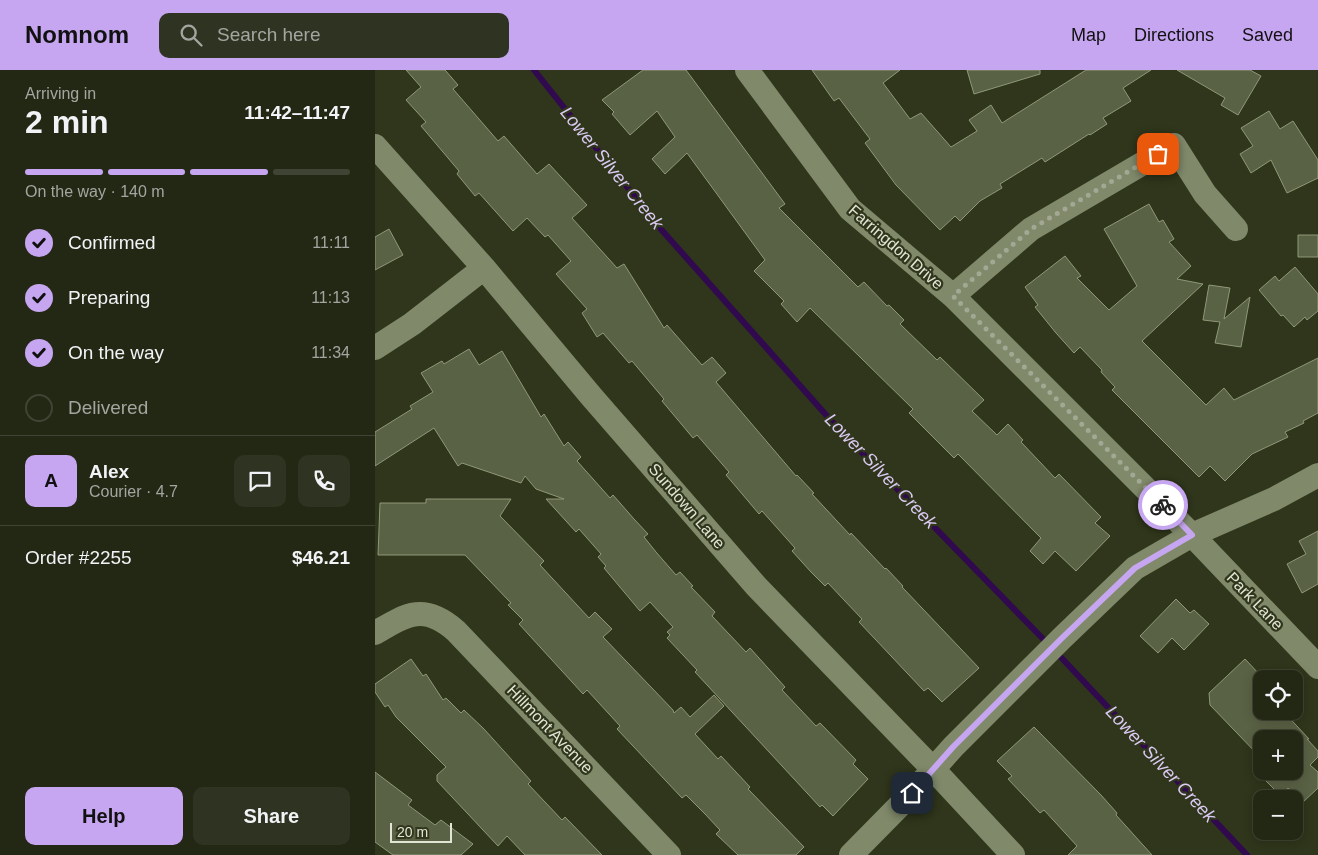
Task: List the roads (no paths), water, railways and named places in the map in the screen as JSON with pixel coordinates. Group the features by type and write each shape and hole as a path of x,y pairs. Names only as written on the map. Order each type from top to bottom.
{"street":[{"name":"Farringdon Drive","path":"747,70 850,208 953,296 1192,535"},
{"path":"953,296 1031,229 1174,145 1205,194 1236,230"},
{"name":"Sundown Lane","path":"375,146 484,268 591,396 756,586 933,769 1013,855"},
{"path":"375,348 413,324 484,268"},
{"path":"851,855 1062,638 1135,568 1192,535 1274,499 1318,475"},
{"name":"Park Lane","path":"1192,535 1318,667"},
{"name":"Hillmont Avenue","path":"375,634 407,616 424,613 442,619 456,631 669,855"}],"waterway":[{"name":"Lower Silver Creek","path":"534,70 659,227 835,425 1049,645"},
{"name":"Lower Silver Creek","path":"1056,652 1247,855"}]}
